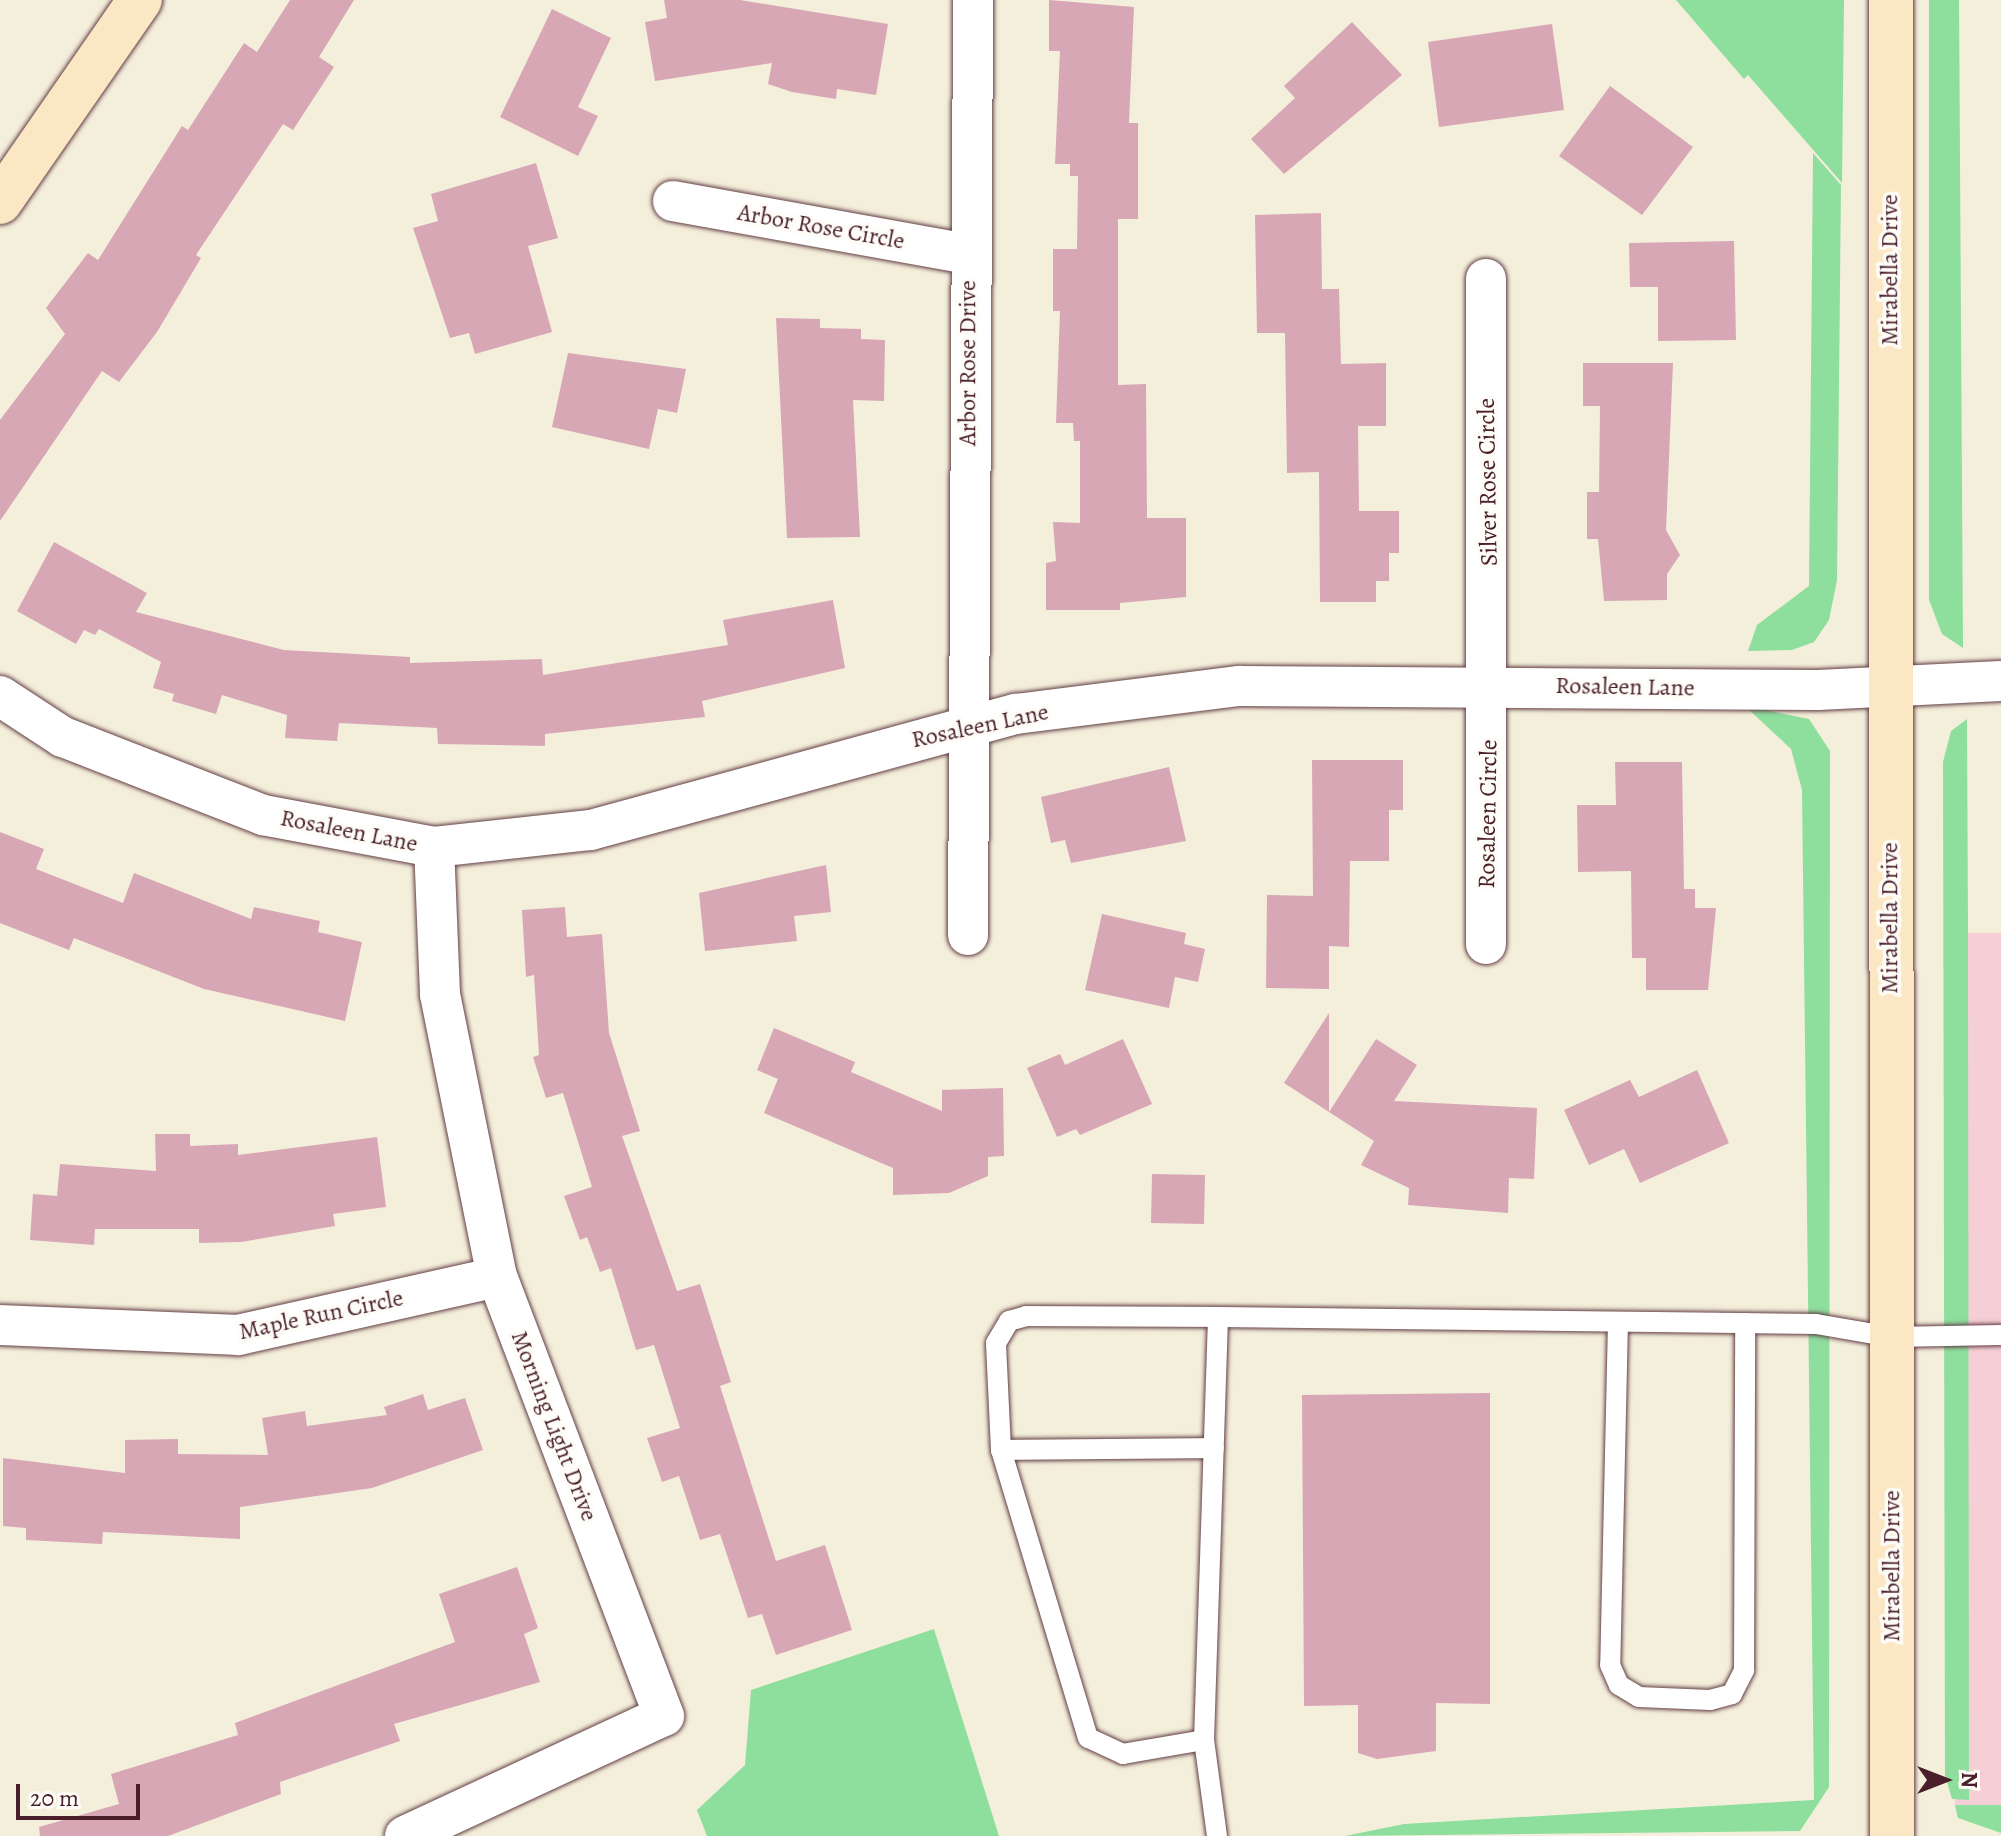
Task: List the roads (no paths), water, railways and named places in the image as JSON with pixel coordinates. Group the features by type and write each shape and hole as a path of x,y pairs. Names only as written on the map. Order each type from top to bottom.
{"street":[{"path":"0,202 140,0"},
{"name":"Arbor Rose Drive","path":"968,935 968,254 973,0"},
{"name":"Mirabella Drive","path":"1891,0 1892,1836"},
{"name":"Arbor Rose Circle","path":"673,201 968,254"},
{"name":"Silver Rose Circle","path":"1486,279 1490,684"},
{"name":"Rosaleen Lane","path":"0,696 63,737 263,815 434,847 591,830 966,726 1239,686 1490,684 1818,690 1889,681 2001,681"},
{"name":"Rosaleen Circle","path":"1486,944 1490,684"},
{"name":"Morning Light Drive","path":"405,1836 664,1716 497,1277 440,994 434,847"},
{"name":"Maple Run Circle","path":"0,1325 238,1335 497,1277"}],"lane":[{"path":"1204,1740 1123,1754 1088,1738 1001,1450 996,1343 1009,1321 1218,1317 1816,1324 1891,1337 2001,1335"},
{"path":"1217,1836 1204,1740 1218,1317"},
{"path":"1618,1322 1610,1665 1619,1685 1639,1697 1710,1700 1732,1694 1744,1670 1745,1323"},
{"path":"1001,1450 1214,1448"}]}
